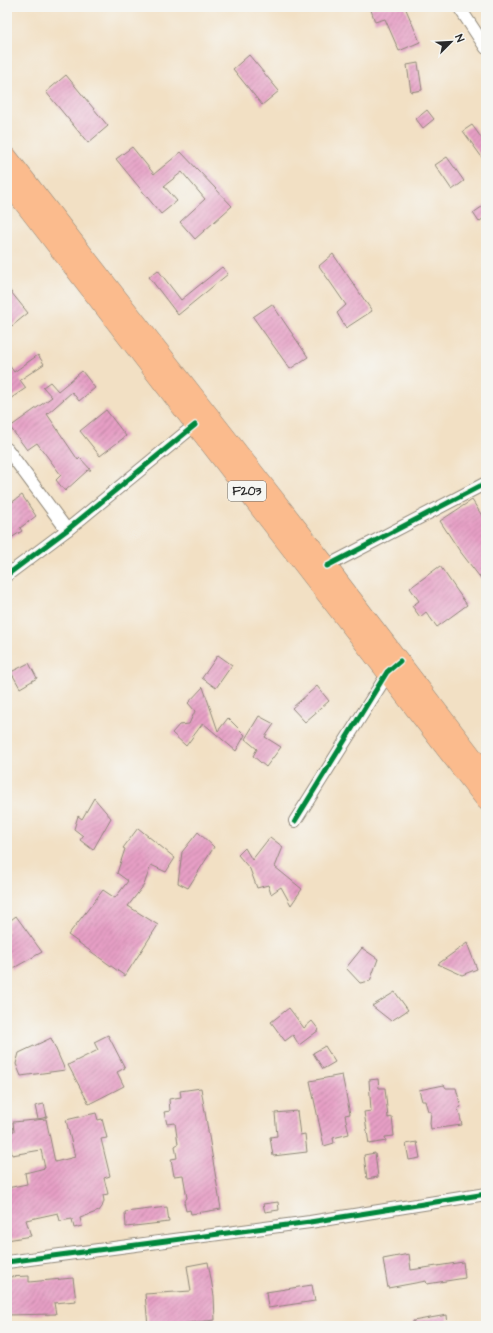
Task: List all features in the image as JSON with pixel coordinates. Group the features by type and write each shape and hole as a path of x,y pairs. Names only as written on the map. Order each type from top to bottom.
{"main road":[{"name":"F203","path":"7,156 327,566 393,667 486,801"},
{"name":"F203","path":"7,182 196,425 393,667 486,774"}],"street":[{"path":"459,7 486,48"},
{"path":"7,576 68,530 196,425"},
{"path":"7,449 68,530"},
{"path":"327,566 486,483"},
{"path":"295,821 393,667"},
{"path":"7,1262 310,1222 486,1194"}],"building":[{"path":"370,7 405,7 420,42 399,51 385,19 375,22"},
{"path":"249,55 279,91 262,105 233,69"},
{"path":"418,63 422,90 411,92 407,65"},
{"path":"66,75 108,126 88,143 46,92"},
{"path":"427,110 434,119 423,128 416,119"},
{"path":"472,125 486,144 486,163 463,131"},
{"path":"132,147 154,174 181,152 232,206 195,239 180,222 205,199 182,172 164,186 177,201 161,214 116,159"},
{"path":"447,157 464,181 452,190 435,165"},
{"path":"486,204 486,216 479,222 473,213"},
{"path":"333,254 372,311 346,328 337,313 346,305 319,266"},
{"path":"222,267 228,274 178,315 149,277 158,270 181,300"},
{"path":"7,287 28,313 12,326 7,320"},
{"path":"272,304 308,357 290,369 253,317"},
{"path":"38,355 44,364 20,380 26,388 7,401 7,362 14,372"},
{"path":"82,371 95,388 79,401 72,392 47,414 78,460 80,458 91,470 88,470 65,491 56,480 61,475 37,443 27,450 10,427 52,397 43,387 50,382 58,391"},
{"path":"106,410 126,436 100,456 80,431"},
{"path":"22,495 36,516 20,528 22,531 11,538 7,532 7,506"},
{"path":"472,500 486,522 486,585 459,550 440,521"},
{"path":"440,566 467,605 437,627 426,612 420,617 412,606 419,601 410,588"},
{"path":"218,655 232,665 216,688 202,678"},
{"path":"29,663 37,678 20,688 11,672"},
{"path":"317,686 329,701 305,722 292,708"},
{"path":"203,687 218,731 228,718 245,735 236,751 203,723 186,746 172,733 179,725 189,724 195,711 188,703"},
{"path":"259,716 274,724 265,737 281,747 266,767 253,756 257,749 245,739"},
{"path":"94,798 111,818 93,850 80,840 83,836 74,829 78,816 82,819"},
{"path":"138,828 175,858 166,872 151,865 144,885 128,906 158,925 125,976 68,935 103,890 115,898 128,881 117,873 125,849 123,848"},
{"path":"198,832 214,847 188,888 178,883 182,852"},
{"path":"270,837 283,847 275,867 302,889 291,905 281,887 271,894 268,885 257,888 250,869 238,855 245,848 252,860"},
{"path":"16,916 42,952 12,969 7,949 7,923"},
{"path":"467,943 477,969 462,975 438,964"},
{"path":"362,948 378,959 370,981 360,983 346,968"},
{"path":"395,992 408,1010 391,1021 372,1006"},
{"path":"289,1008 304,1028 312,1021 319,1030 299,1045 293,1035 285,1041 271,1022"},
{"path":"108,1035 125,1068 117,1072 124,1086 89,1104 68,1065 98,1050 94,1042"},
{"path":"51,1038 65,1070 21,1076 16,1064 19,1053"},
{"path":"325,1046 335,1062 323,1069 313,1053"},
{"path":"342,1075 350,1114 345,1115 349,1134 333,1138 334,1143 324,1146 310,1081"},
{"path":"378,1079 379,1088 385,1088 388,1118 392,1117 394,1136 385,1137 386,1141 369,1144 364,1112 371,1111 369,1080"},
{"path":"444,1085 446,1088 456,1088 461,1107 458,1108 462,1125 431,1129 431,1112 428,1111 425,1101 422,1101 419,1090"},
{"path":"201,1088 221,1209 191,1214 190,1210 186,1211 184,1202 187,1198 183,1175 174,1176 171,1159 177,1158 175,1146 178,1144 175,1123 167,1124 164,1112 170,1111 169,1099 181,1097 180,1091"},
{"path":"44,1104 47,1117 38,1119 35,1106"},
{"path":"297,1111 300,1135 305,1134 307,1152 273,1156 270,1137 277,1136 275,1113"},
{"path":"96,1113 98,1120 102,1119 107,1138 101,1139 110,1176 104,1178 108,1194 103,1195 104,1201 102,1207 99,1211 80,1218 82,1226 74,1228 72,1219 60,1221 58,1213 26,1220 31,1236 7,1240 7,1188 27,1184 25,1173 45,1168 41,1150 12,1155 7,1132 14,1131 13,1122 46,1119 55,1162 75,1157 66,1120"},
{"path":"417,1142 420,1158 409,1160 406,1144"},
{"path":"375,1153 378,1177 367,1179 364,1155"},
{"path":"278,1202 279,1210 265,1212 263,1204"},
{"path":"167,1207 169,1222 126,1227 125,1212"},
{"path":"409,1254 411,1270 463,1262 465,1278 427,1284 426,1281 388,1288 383,1259"},
{"path":"208,1262 214,1296 215,1320 180,1324 180,1326 148,1326 145,1294 191,1291 187,1266"},
{"path":"29,1276 29,1282 73,1278 76,1301 54,1303 56,1314 7,1315 7,1277"},
{"path":"312,1285 315,1301 268,1308 266,1292"},
{"path":"447,1315 448,1326 413,1326 413,1321"}],"cycle path":[{"path":"7,575 67,530 195,425"},
{"path":"327,566 486,483"},
{"path":"295,821 387,672 400,661"},
{"path":"7,1262 310,1222 486,1194"}]}
